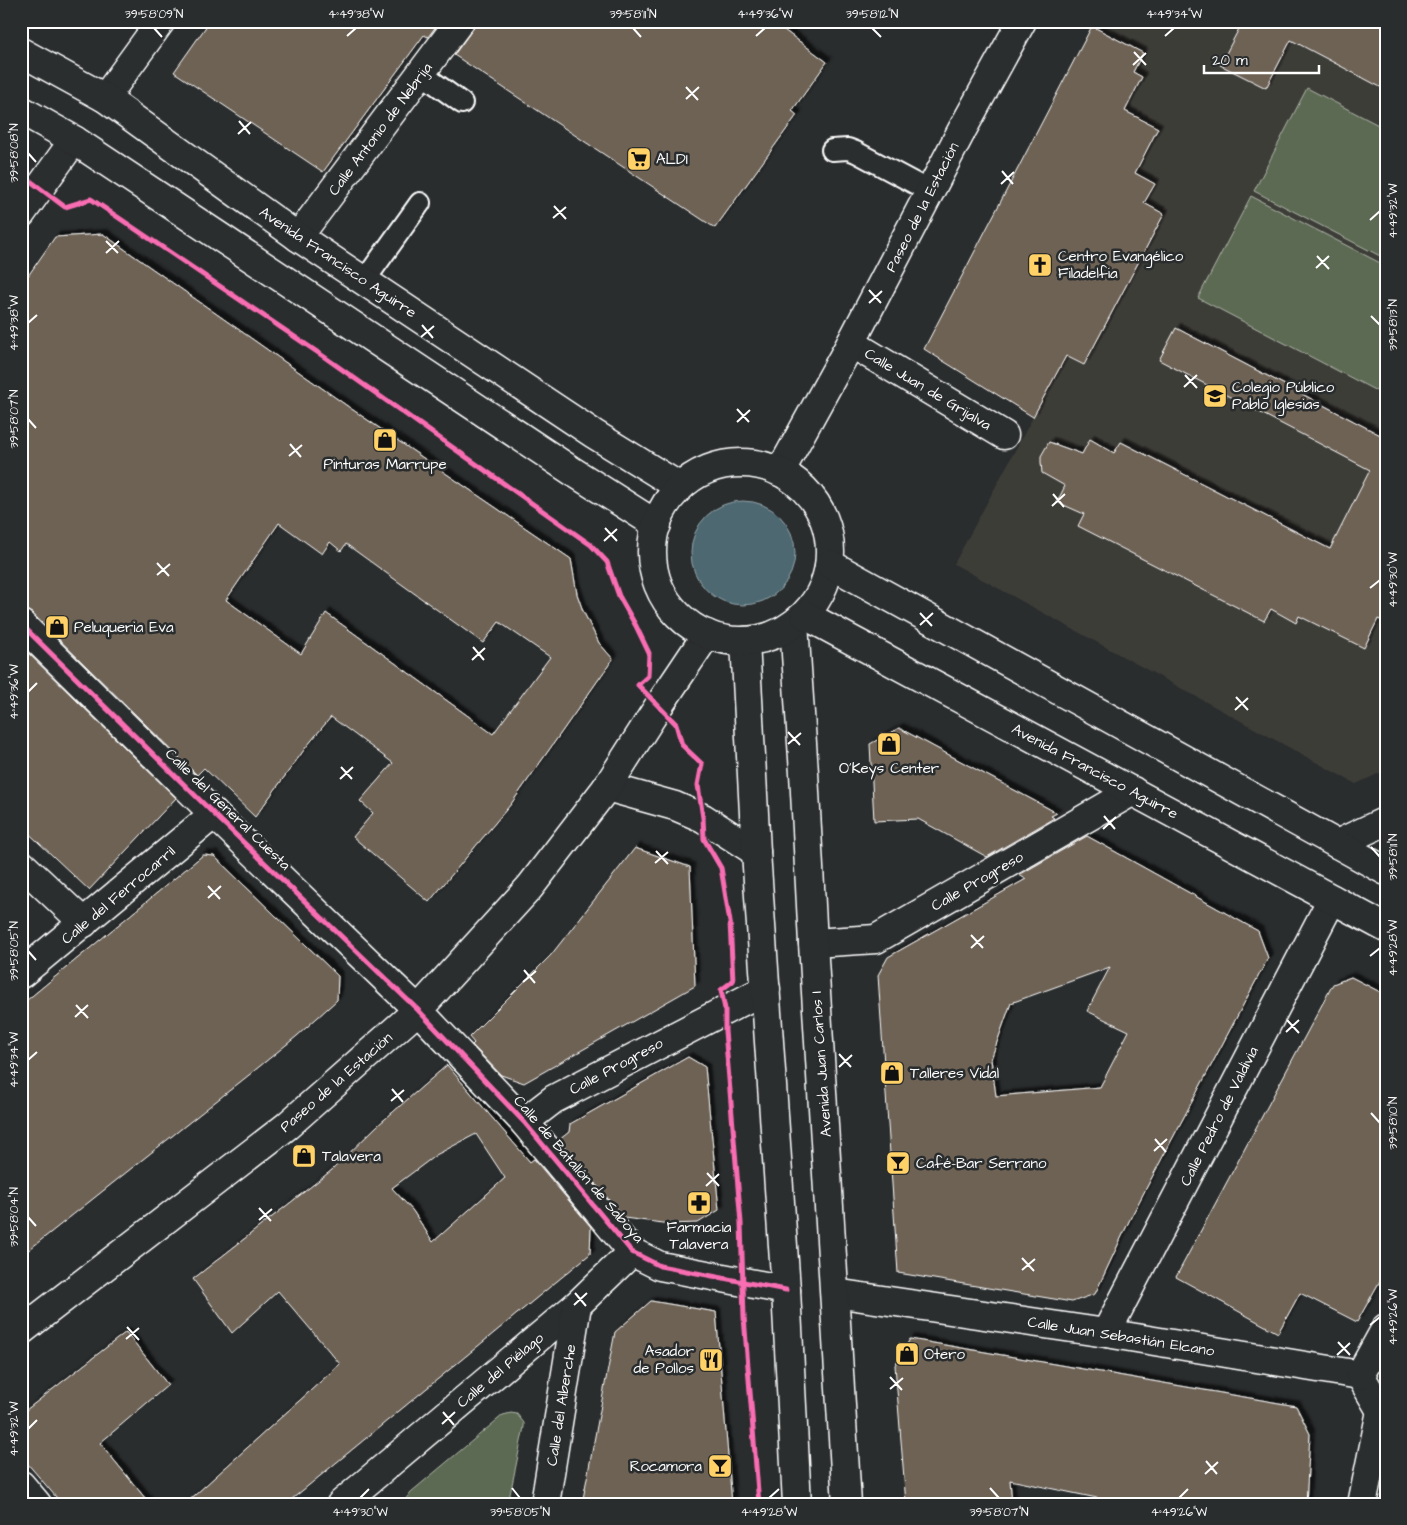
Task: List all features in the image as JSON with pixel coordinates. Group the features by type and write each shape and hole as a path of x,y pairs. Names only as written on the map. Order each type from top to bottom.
{"street":[{"path":"105,98 161,21"},
{"name":"Calle Antonio de Nebrija","path":"298,237 460,21"},
{"name":"Paseo de la Estación","path":"780,472 851,344 962,130 1022,21"},
{"name":"Avenida Francisco Aguirre","path":"21,52 105,98 298,237 594,434 680,487"},
{"path":"21,110 74,140 656,525"},
{"path":"21,214 74,140"},
{"name":"Calle Juan de Grijalva","path":"851,344 1004,435"},
{"path":"743,463 758,464 780,472 803,487 819,510 827,527 830,564 823,588 815,602 799,620 770,636 754,640 732,641 707,634 688,623 678,614 668,602 661,589 656,576 652,554 656,525 668,502 680,487 706,470 727,464 743,463"},
{"path":"830,564 1386,870"},
{"name":"Avenida Francisco Aguirre","path":"799,620 1133,791 1386,928"},
{"name":"Avenida Juan Carlos I","path":"799,620 804,773 813,943 847,1504"},
{"name":"Calle del General Cuesta","path":"21,624 214,814 418,1010"},
{"name":"Paseo de la Estación","path":"21,1331 287,1126 418,1010 530,887 608,787 707,634"},
{"path":"745,641 756,852 786,1290 797,1504"},
{"path":"608,787 675,806 703,818 756,852"},
{"name":"Calle Progreso","path":"813,943 876,938 1133,791"},
{"name":"Calle del Ferrocarril","path":"21,974 214,814"},
{"path":"1337,844 1386,821"},
{"path":"21,864 84,923"},
{"name":"Calle Pedro de Valdivia","path":"1106,1332 1332,899"},
{"name":"Calle Progreso","path":"524,1122 554,1099 766,989"},
{"name":"Calle de Batallón de Saboya","path":"418,1010 524,1122 632,1252 660,1266 786,1290"},
{"name":"Calle del Piélago","path":"341,1504 577,1305 632,1252"},
{"name":"Calle Juan Sebastián Elcano","path":"835,1293 1106,1332 1360,1375"},
{"name":"Calle del Alberche","path":"544,1504 577,1305"},
{"path":"1362,1504 1383,1412 1360,1375 1386,1328"},
{"path":"21,1485 37,1504"}],"lane":[{"path":"422,74 462,103"},
{"path":"832,150 848,149 856,152 931,192"},
{"path":"365,280 420,203"}],"shaded area":[{"name":"Colegio Público Pablo Iglesias","path":"1094,21 1386,21 1386,770 1356,784 954,564 1066,356 1123,239 1155,185 1043,121"}],"green space":[{"path":"1307,88 1386,129 1386,259 1254,191"},
{"path":"1251,196 1386,266 1386,396 1198,298"},
{"path":"517,1414 524,1423 524,1427 508,1504 402,1504 411,1492 503,1415"}],"water":[{"path":"743,501 763,505 780,516 791,533 795,553 791,573 780,590 763,601 743,605 723,601 706,590 695,573 691,553 695,533 706,516 723,505"}],"building":[{"path":"210,21 440,21 428,37 424,35 323,172 174,72"},
{"path":"475,21 772,21 827,62 792,111 797,115 715,228 454,55 472,30"},
{"path":"1243,21 1386,21 1386,90 1291,40 1266,88 1220,65"},
{"path":"1092,26 1143,53 1133,72 1142,77 1125,111 1158,128 1135,173 1155,184 1144,203 1164,214 1084,365 1066,356 1033,417 924,349"},
{"path":"103,234 353,410 571,559 577,594 583,611 599,643 613,659 511,804 429,902 353,837 373,813 360,801 393,763 331,717 307,746 255,817 204,768 197,775 32,613 21,609 21,286 55,237","holes":["279,523 322,554 330,542 341,551 346,544 483,643 499,622 550,657 493,734 326,613 301,654 226,600"]},
{"path":"1176,328 1386,438 1386,622 1378,619 1364,648 1299,616 1296,623 1271,609 1264,621 1078,526 1084,514 1057,502 1065,486 1042,473 1041,456 1049,442 1082,454 1090,439 1114,453 1121,442 1330,549 1370,470 1159,360"},
{"path":"21,646 176,798 89,890 21,826"},
{"path":"899,728 1057,813 1051,816 1054,818 987,857 918,819 874,821 870,744"},
{"path":"1087,836 1258,931 1268,958 1131,1217 1095,1294 1072,1302 898,1273 878,975 888,957 1026,879 1019,875","holes":["1110,967 1087,1011 1129,1031 1100,1087 996,1096 991,1059 1011,1003"]},
{"path":"635,848 690,867 695,986 524,1083 501,1075 472,1045 474,1043 469,1037 551,955"},
{"path":"203,855 214,856 338,976 337,1000 249,1075 21,1256 21,1005"},
{"path":"1351,977 1386,995 1386,1270 1357,1322 1300,1293 1278,1333 1176,1277 1333,984"},
{"path":"688,1057 705,1067 719,1210 698,1223 670,1224 624,1218 559,1140 569,1132 570,1124"},
{"path":"447,1065 530,1162 534,1159 591,1227 590,1254 286,1504 185,1504 340,1364 278,1291 232,1333 193,1279 332,1170 377,1126","holes":["476,1134 505,1178 433,1242 413,1211 392,1188 436,1155"]},
{"path":"651,1301 716,1312 732,1504 582,1504 615,1332"},
{"path":"126,1332 168,1385 100,1443 150,1504 62,1504 21,1456 21,1414"},
{"path":"910,1339 1296,1406 1310,1434 1306,1504 1126,1504 1010,1480 1012,1504 906,1504 895,1365"}],"cycle path":[{"path":"21,174 65,207 91,199 323,356 591,545 607,562 619,596 649,653 648,676 638,685 676,724 682,745 702,764 698,785 704,839 721,868 730,922 733,981 721,990 725,1009 725,1031 741,1223 744,1317 759,1504"},
{"path":"21,624 214,814 418,1010 524,1122 632,1252 660,1266 786,1290"}],"place":[{"name":"ALDI","path":"639,159"},
{"name":"Centro Evangélico Filadelfia","path":"1040,265"},
{"name":"Colegio Público Pablo Iglesias","path":"1215,396"},
{"name":"Pinturas Marrupe","path":"385,440"},
{"name":"Peluqueria Eva","path":"57,627"},
{"name":"O'Keys Center","path":"889,744"},
{"name":"Talleres Vidal","path":"892,1073"},
{"name":"Talavera","path":"304,1156"},
{"name":"Café-Bar Serrano","path":"898,1163"},
{"name":"Farmacia Talavera","path":"699,1203"},
{"name":"Otero","path":"907,1354"},
{"name":"Asador de Pollos","path":"711,1360"},
{"name":"Rocamora","path":"720,1466"}]}
